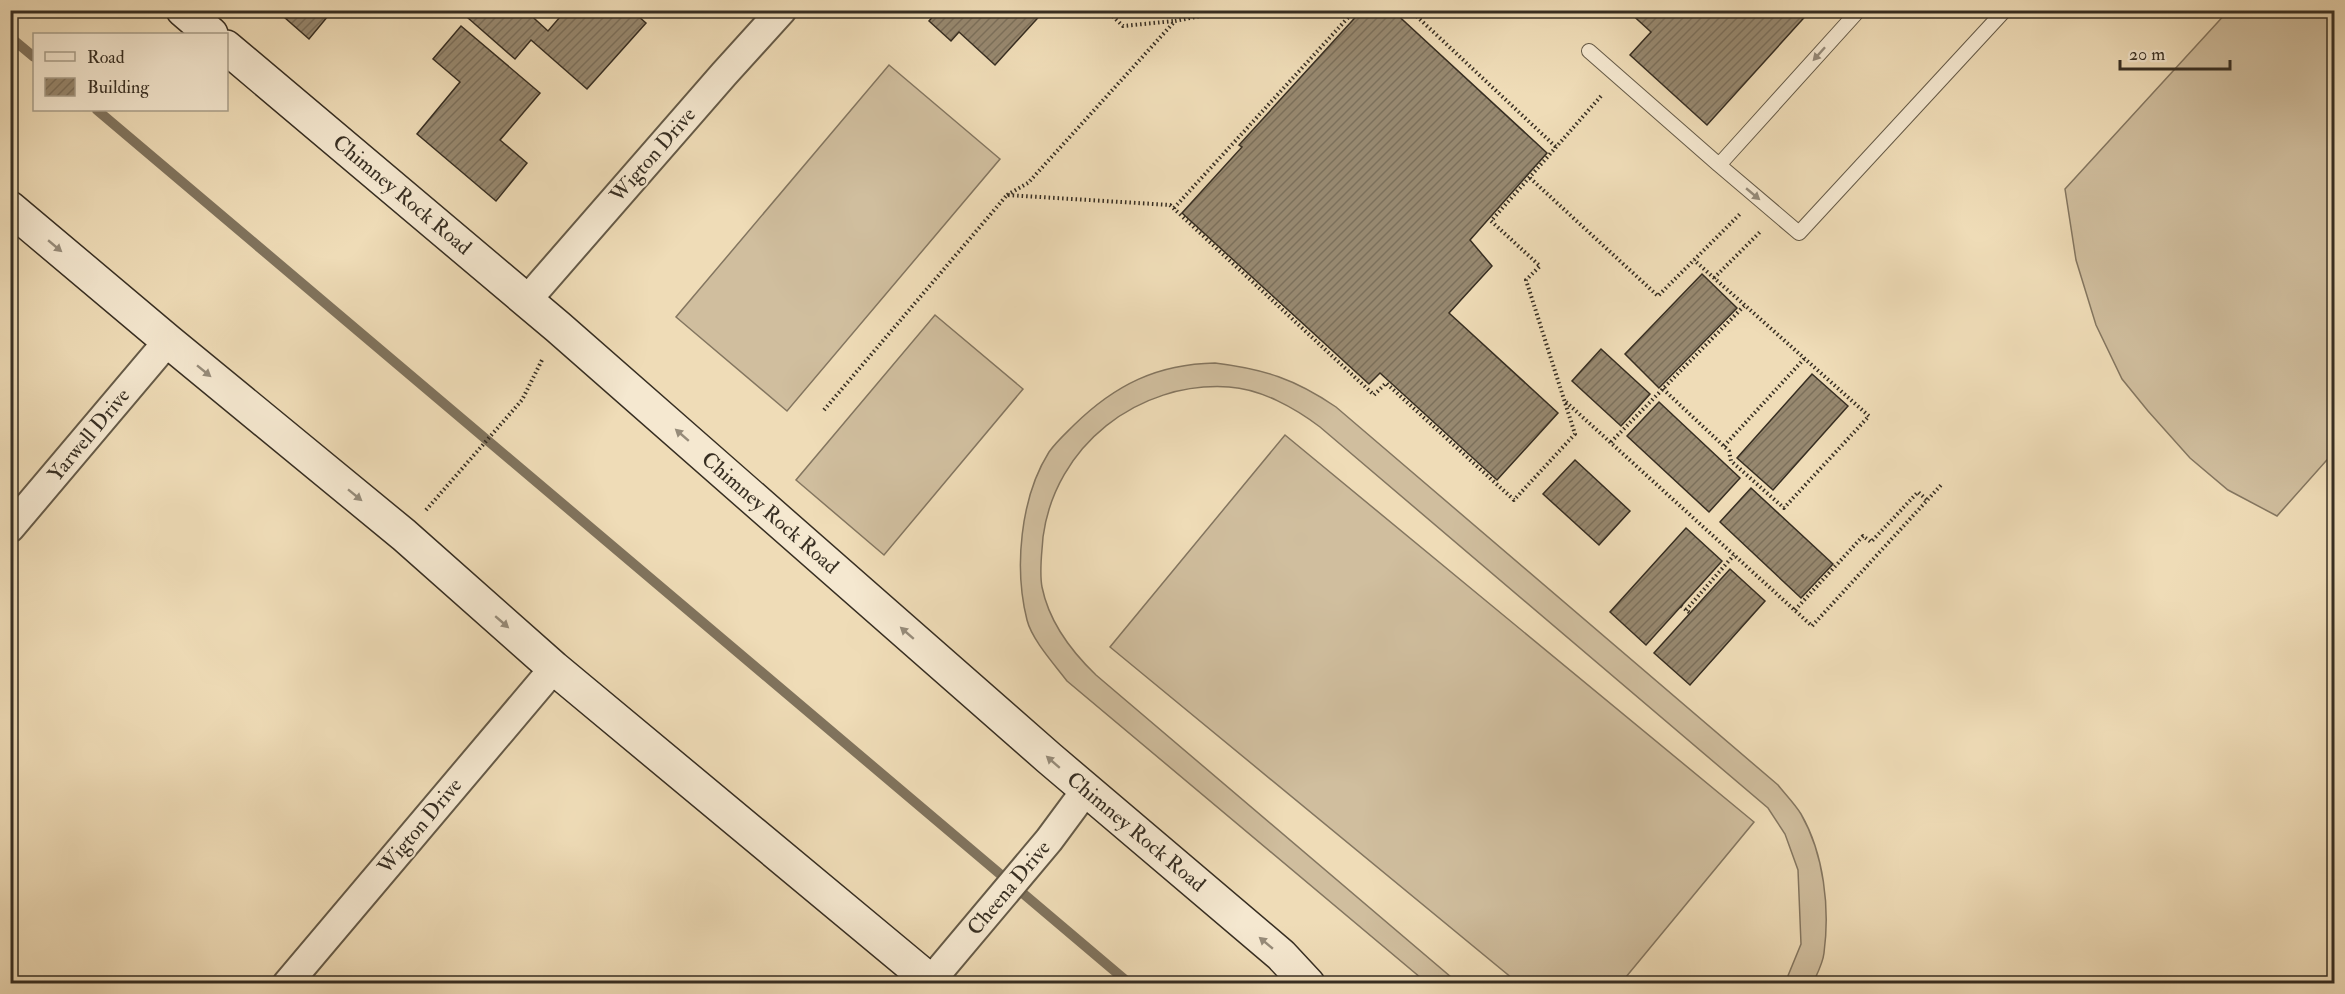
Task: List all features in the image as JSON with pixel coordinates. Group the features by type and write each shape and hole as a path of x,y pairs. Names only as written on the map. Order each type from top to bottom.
{"main road":[{"path":"183,10 210,33"},
{"name":"Chimney Rock Road","path":"228,49 527,300 1086,790 1281,955 1308,984"},
{"path":"10,208 168,342 404,535 554,668 931,983"}],"street":[{"name":"Wigton Drive","path":"527,300 716,82 782,10"},
{"name":"Yarwell Drive","path":"10,528 168,342"},
{"name":"Wigton Drive","path":"286,984 554,668"},
{"name":"Cheena Drive","path":"931,983 1049,840 1086,790"}],"lane":[{"path":"1719,165 1859,10"},
{"path":"1589,51 1799,233 2005,10"}],"path":[{"path":"1106,10 1123,26 1175,21 1230,10"},
{"path":"1174,208 1355,10"},
{"path":"1410,10 1556,147"},
{"path":"824,410 1007,195 1029,183 1175,21"},
{"path":"1007,195 1170,205 1374,395 1386,383 1514,500 1575,434 1526,280 1540,266 1491,222 1606,92"},
{"path":"1530,178 1658,296 1757,197"},
{"path":"1714,278 1778,214"},
{"path":"1663,389 1729,451 1731,461 1784,508 1869,416 1694,260"},
{"path":"1611,442 1744,306"},
{"path":"443,491 522,400 558,327"},
{"path":"1724,446 1804,358"},
{"path":"1564,400 1812,626 1942,484"},
{"path":"1795,610 1863,536 1871,542 1918,492 1928,500"},
{"path":"1681,606 1688,612 1734,555"}],"shaded area":[{"path":"2228,11 2334,11 2334,452 2277,516 2228,490 2190,458 2122,379 2096,325 2076,260 2065,189"},
{"path":"889,65 1000,159 787,411 676,317"},
{"path":"935,315 1023,389 884,555 796,480"},
{"path":"1215,363 1249,368 1293,382 1336,407 1778,785 1799,810 1809,830 1820,864 1825,900 1826,936 1821,965 1813,983 1785,983 1801,944 1798,870 1785,834 1768,808 1320,427 1289,407 1253,391 1229,387 1195,388 1163,395 1133,408 1106,426 1083,448 1064,474 1051,504 1043,537 1041,562 1041,581 1045,600 1062,635 1096,675 1458,983 1427,983 1067,681 1034,636 1027,620 1023,600 1022,534 1039,470 1049,452 1064,435 1089,411 1121,388 1138,379 1174,367"},
{"path":"1285,435 1754,822 1621,983 1518,983 1110,647"}],"building":[{"path":"276,10 333,10 309,39"},
{"path":"475,10 525,10 548,31 566,10 631,10 646,23 587,89 531,40 515,59 468,18"},
{"path":"934,10 1045,10 995,65 959,32 951,41 929,21 936,13"},
{"path":"1362,10 1392,10 1547,153 1470,240 1492,266 1449,313 1558,413 1497,480 1380,373 1369,384 1182,213 1242,147 1239,145"},
{"path":"1627,10 1811,10 1707,125 1630,55 1651,32"},
{"path":"461,26 540,93 500,140 527,163 496,201 417,134 460,82 433,59"},
{"path":"1702,274 1737,308 1659,388 1625,354"},
{"path":"1601,349 1650,394 1621,426 1572,381"},
{"path":"1812,374 1848,406 1773,490 1737,458"},
{"path":"1659,402 1740,478 1709,512 1627,436"},
{"path":"1575,460 1630,511 1599,545 1543,494"},
{"path":"1751,488 1833,564 1801,598 1720,522"},
{"path":"1686,528 1722,561 1646,645 1610,612"},
{"path":"1730,569 1765,601 1690,685 1654,653"}],"waterway":[{"path":"10,37 33,56"},
{"path":"98,111 1130,984"}]}
